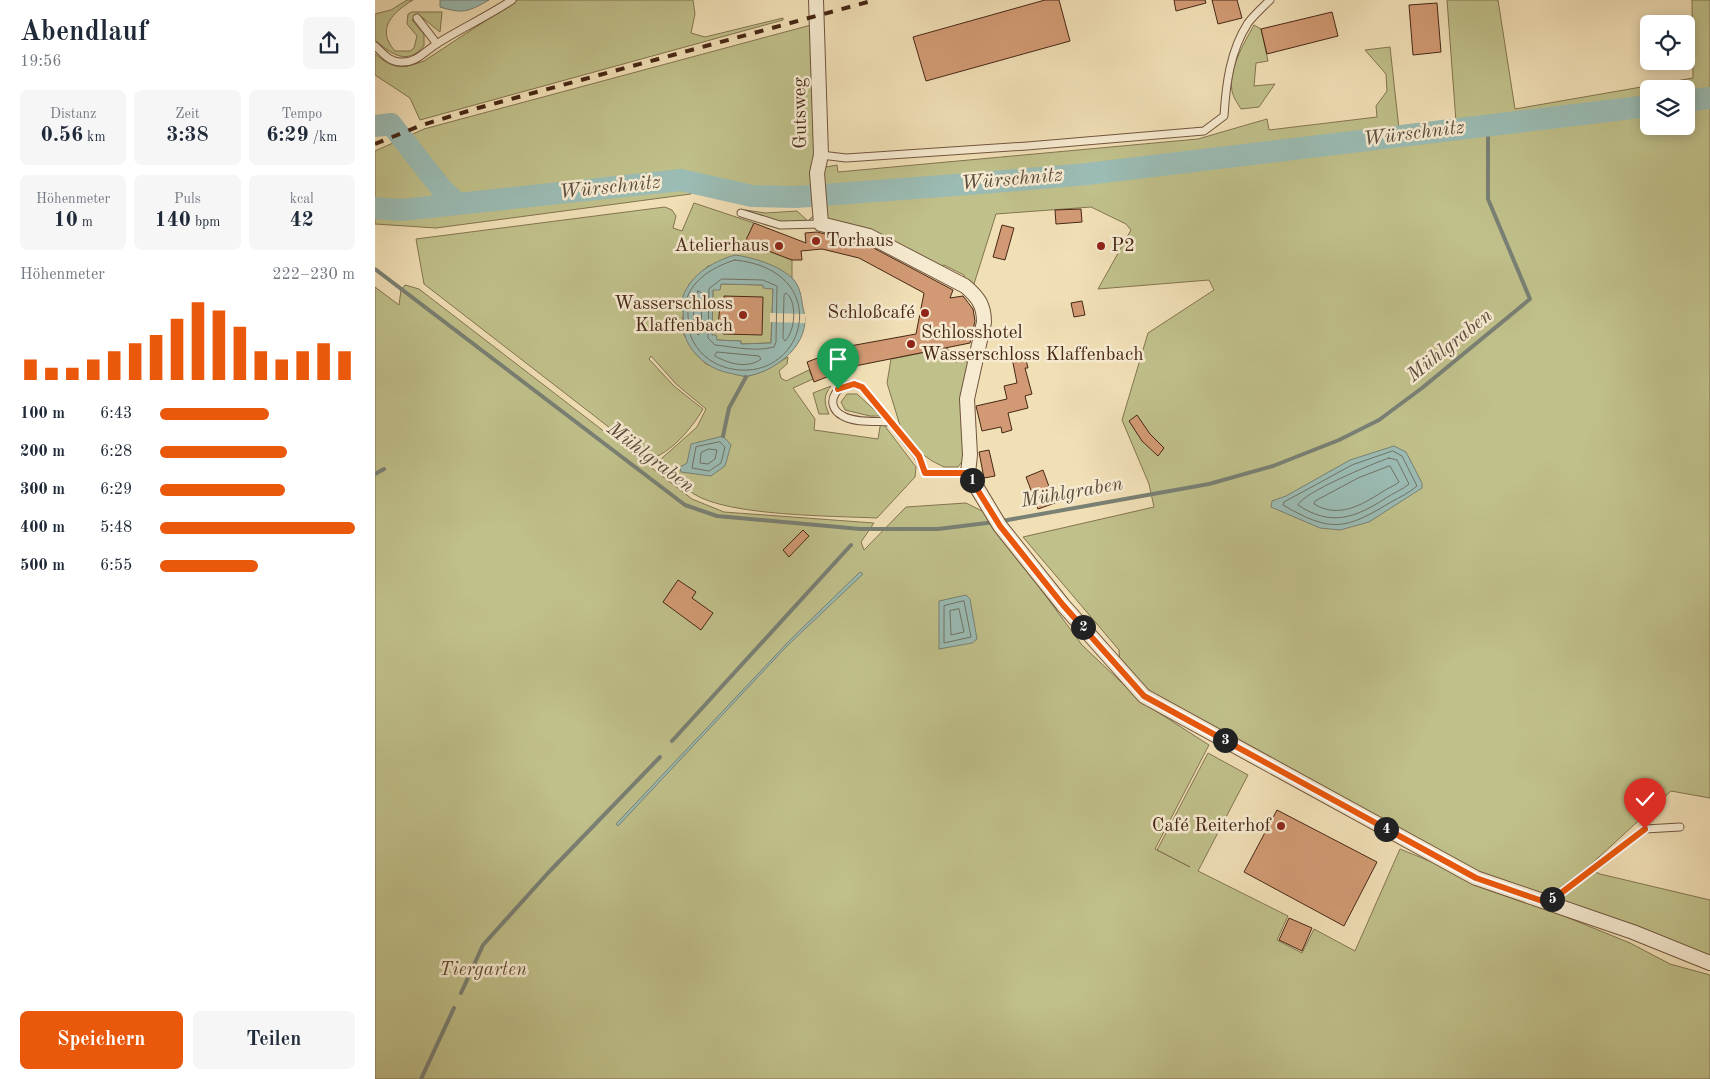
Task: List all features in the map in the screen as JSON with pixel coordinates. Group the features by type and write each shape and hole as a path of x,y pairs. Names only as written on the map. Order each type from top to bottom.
{"street":[{"name":"Gutsweg","path":"816,0 821,155 817,173 820,219"},
{"path":"820,219 869,236 965,286 977,295 984,310 984,322 967,399 969,455 967,473 998,522 1063,605 1144,696 1476,878 1633,932 1710,963"}],"lane":[{"path":"375,46 389,59 399,62 418,58 437,44 477,23 512,0"},
{"path":"821,155 837,158 865,157 1204,131 1224,116 1232,55 1249,22 1270,0"},
{"path":"417,18 437,44"},
{"path":"741,213 780,225 820,219"},
{"path":"889,422 847,418 841,415 833,402 834,396 838,389 844,386 854,384 862,387 919,456 925,473 967,473"},
{"path":"1548,903 1645,829 1680,827"}],"green space":[{"path":"407,0 413,0 393,16 387,28 389,43 395,51 410,51 414,48 417,36 407,24 408,14 412,12 442,12 440,32 419,15 412,20 424,34 424,46 418,52 405,57 387,50 375,40 375,14 391,10"},
{"path":"517,0 693,0 695,14 691,33 705,37 783,18 783,20 420,120 410,98 375,75 375,54 388,63 404,67 424,61"},
{"path":"1447,0 1498,0 1515,109 1640,87 1640,135 1695,135 1695,80 1682,80 1693,78 1693,70 1695,70 1695,15 1692,15 1692,0 1710,0 1710,798 1671,791 1587,868 1600,874 1710,900 1710,957 1489,881 1146,695 1120,665 1119,650 1023,537 1154,507 1149,484 1122,420 1148,333 1214,290 1209,280 1098,289 1131,230 1126,224 1091,207 996,214 974,284 965,279 964,275 944,265 938,267 830,220 826,216 822,172 826,167 837,165 838,172 1198,139 1267,119 1269,130 1377,117 1376,106 1387,91 1386,74 1365,50 1390,47 1399,129 1456,122"},
{"path":"811,25 817,155 812,164 813,188 756,187 680,176 641,177 446,202 401,205 375,202 375,151 424,129"},
{"path":"1254,25 1261,29 1268,61 1256,63 1254,86 1275,84 1259,107 1241,109 1233,93 1232,74"},
{"path":"680,184 693,187 691,194 436,228 375,224 375,212 458,210"},
{"path":"694,203 754,223 746,242 792,260 792,278 768,264 708,266 689,284 682,322 684,335 697,355 706,364 746,377 764,371 788,357 787,364 779,371 781,378 786,381 809,370 813,379 793,388 815,419 814,430 878,439 881,421 916,467 915,477 877,518 755,511 731,507 694,494 661,467 661,459 697,427 706,409 676,384 651,356 649,359 674,386 703,409 693,424 673,446 650,459 424,284 416,239 665,207 672,210 676,216 673,228 682,231"},
{"path":"745,210 766,213 797,211 808,221 815,214 808,222 782,223"},
{"path":"721,284 764,285 773,289 771,343 741,344 741,341 716,340 712,335 713,290"},
{"name":"Tiergarten","path":"405,285 419,289 692,499 724,512 874,523 861,542 864,550 906,507 966,503 984,512 1082,645 1142,702 1209,745 1155,849 1190,867 1157,850 1208,753 1248,775 1198,871 1288,916 1277,940 1302,953 1314,929 1355,951 1400,849 1630,943 1670,964 1710,975 1710,1079 375,1079 375,287 399,305 401,290"},
{"path":"947,348 955,362 970,361 964,459 958,467 944,467 932,461 922,454 902,432 887,383 891,359"},
{"path":"831,386 825,400 829,414 819,414 813,393"},
{"path":"847,394 857,394 881,416 870,416 845,410 841,402"}],"water":[{"path":"440,0 489,0 465,11 454,11 440,7"},
{"path":"735,255 750,258 782,270 794,280 799,288 804,312 805,323 797,345 780,362 759,373 748,376 723,372 706,364 686,340 681,302 684,293 702,271","holes":["721,284 763,285 763,288 773,289 771,343 741,344 741,341 717,340 716,335 712,335 713,290 720,290"]},
{"path":"723,436 731,445 725,466 711,476 681,472 680,467 687,463 691,444"},
{"path":"1394,446 1406,452 1422,483 1422,488 1369,522 1340,530 1320,528 1271,507 1272,501 1286,496 1350,460"},
{"path":"860,572 863,574 787,646 618,826 616,824 791,639"},
{"path":"966,595 970,599 977,639 972,643 939,649 939,601"}],"pier":[{"path":"770,313 805,314 805,323 770,322"}],"building":[{"path":"1045,0 1059,0 1070,41 926,81 913,37"},
{"path":"1174,0 1205,0 1206,3 1176,11"},
{"path":"1212,0 1237,0 1242,18 1218,24"},
{"path":"1437,3 1441,52 1413,55 1409,5"},
{"path":"1332,12 1338,36 1267,54 1261,29"},
{"path":"1081,209 1082,222 1056,224 1055,210"},
{"path":"754,223 806,243 805,233 817,232 866,244 953,290 950,298 963,296 973,309 975,321 970,343 855,366 814,382 807,362 850,346 916,334 924,293 859,258 822,249 801,251 802,260 792,260 745,242"},
{"path":"1002,225 1014,228 1005,260 993,257"},
{"name":"Wasserschloss Klaffenbach","path":"724,296 763,297 762,335 723,334 723,327 718,327 720,305 724,305"},
{"path":"1082,301 1085,315 1074,317 1071,303"},
{"path":"1025,355 1028,368 1025,368 1032,394 1025,396 1028,408 1008,413 1012,430 1002,433 1001,427 982,431 976,406 1007,399 1004,386 1017,383 1012,358"},
{"path":"1137,415 1150,434 1164,448 1158,456 1142,441 1129,421"},
{"path":"989,450 995,476 984,478 979,452"},
{"path":"1043,470 1055,503 1038,509 1026,477"},
{"path":"803,530 809,536 789,557 783,550"},
{"path":"678,580 696,592 692,598 713,613 701,630 663,602"},
{"path":"1277,810 1377,862 1344,926 1244,872"},
{"path":"1289,918 1312,928 1302,951 1279,940"}],"waterway":[{"name":"Würschnitz","path":"1695,100 1710,98"},
{"name":"Würschnitz","path":"375,208 401,210 681,180 752,196 796,197 982,183 1087,174 1640,107"},
{"path":"375,126 391,124 441,188 458,204"},
{"name":"Mühlgraben","path":"1002,521 1209,484 1273,466 1339,440 1379,420 1422,388 1530,299 1488,199 1488,126"},
{"name":"Mühlgraben","path":"375,269 685,505 717,516 860,529 938,529 995,522"},
{"path":"723,436 729,408 746,377"},
{"path":"375,474 384,469"},
{"path":"672,741 851,545"},
{"path":"461,993 483,945 548,873 660,757"},
{"path":"421,1079 454,1008"}],"railway":[{"path":"375,144 422,125 478,108 875,0"}],"place":[{"name":"Torhaus","path":"816,241"},
{"name":"Atelierhaus","path":"779,246"},
{"name":"P2","path":"1101,246"},
{"name":"Schloßcafé","path":"925,313"},
{"name":"Wasserschloss Klaffenbach","path":"743,315"},
{"name":"Schlosshotel Wasserschloss Klaffenbach","path":"911,344"},
{"name":"Café Reiterhof","path":"1281,826"}],"route":[{"path":"838,389 854,384 862,387 919,456 925,473 967,473 1000,526 1063,605 1144,696 1338,803 1476,878 1548,903 1645,829"}]}
